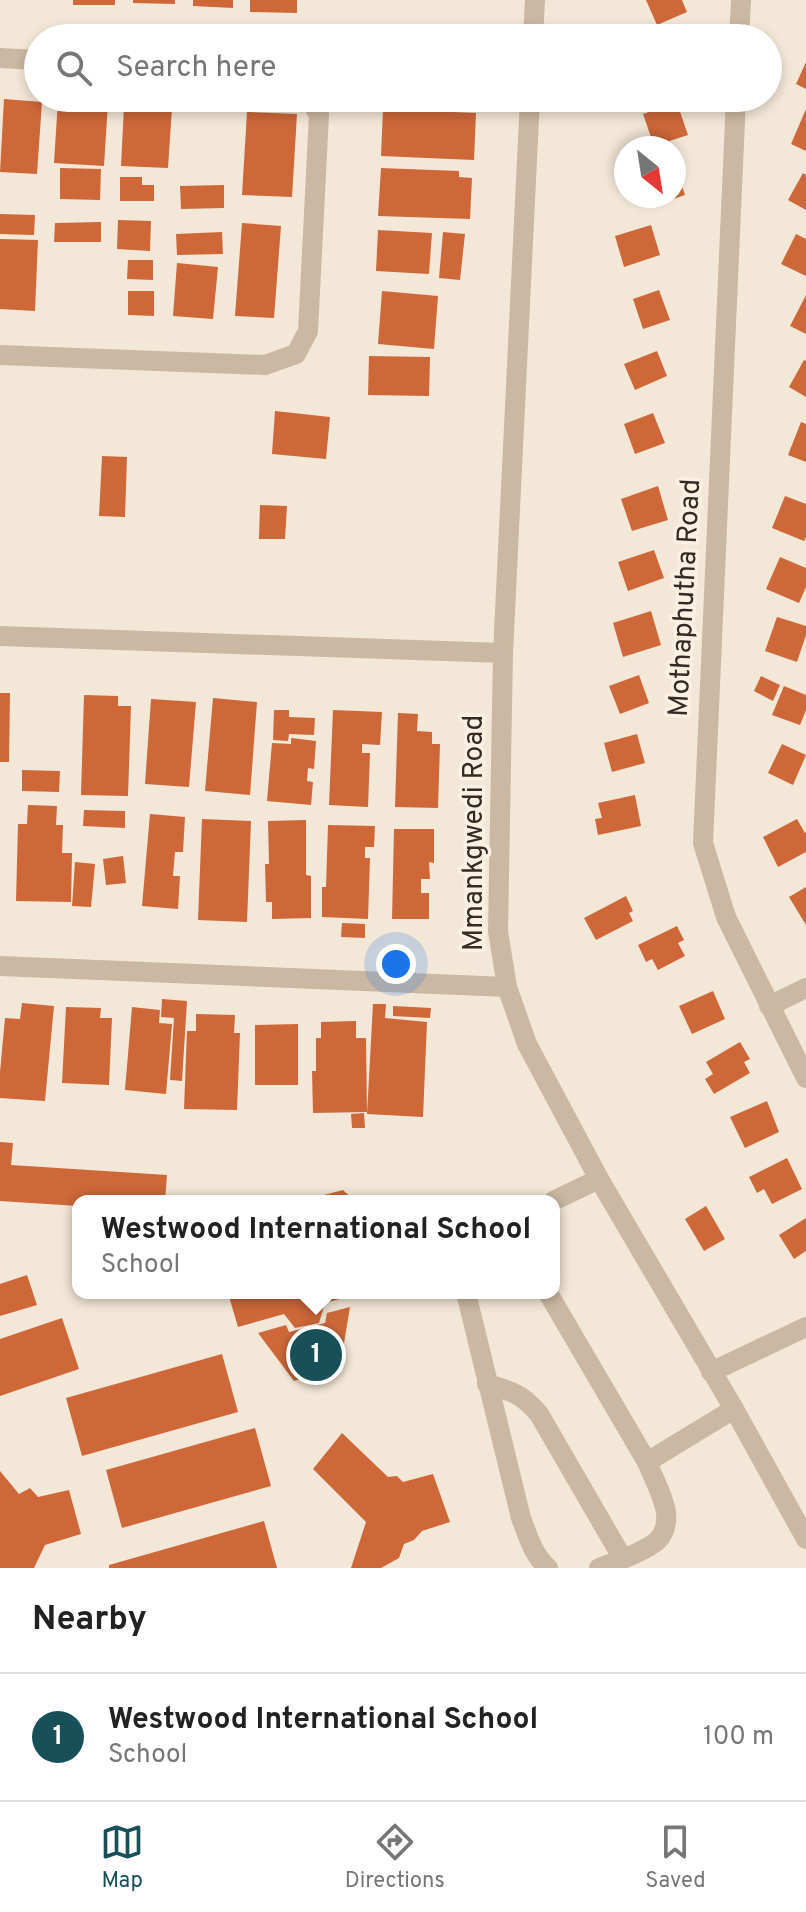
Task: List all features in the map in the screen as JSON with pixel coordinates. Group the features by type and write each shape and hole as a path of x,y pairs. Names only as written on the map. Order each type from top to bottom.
{"street":[{"path":"534,24 535,0"},
{"path":"740,24 741,0"},
{"path":"0,58 24,59"},
{"path":"0,355 265,365 296,354 308,331 317,112"},
{"name":"Mmankgwedi Road","path":"529,112 503,653 498,931 507,987 527,1044 599,1179 806,1539"},
{"name":"Mothaphutha Road","path":"735,112 703,843 726,917 806,1078"},
{"path":"0,636 503,653"},
{"path":"0,966 507,987"},
{"path":"769,1006 806,988"},
{"path":"560,1198 599,1179"},
{"path":"467,1299 521,1518 533,1548 548,1568"},
{"path":"552,1299 647,1462 667,1516 664,1531 657,1540 599,1568"},
{"path":"711,1372 806,1327"},
{"path":"487,1384 516,1392 539,1414 623,1559"},
{"path":"647,1462 734,1409"}],"building":[{"path":"73,0 115,0 115,5 73,5"},
{"path":"133,0 175,0 175,4 133,3"},
{"path":"193,0 233,0 233,8 193,6"},
{"path":"250,0 297,0 297,13 250,12"},
{"path":"646,0 682,0 687,12 657,24"},
{"path":"806,62 806,89 796,84"},
{"path":"4,99 24,101 24,112 41,112 37,174 0,172"},
{"path":"806,109 806,151 791,144"},
{"path":"57,112 107,112 104,166 54,163"},
{"path":"124,112 172,112 168,168 121,166"},
{"path":"247,112 297,114 292,197 242,195"},
{"path":"383,112 476,113 474,160 381,156"},
{"path":"680,112 688,135 651,136 643,114"},
{"path":"60,168 101,169 100,200 60,199"},
{"path":"381,168 459,171 459,177 472,178 470,219 378,216"},
{"path":"803,173 806,175 806,210 788,200"},
{"path":"120,177 142,177 142,185 154,185 154,201 120,201"},
{"path":"224,185 224,208 181,209 180,186"},
{"path":"0,214 35,215 34,235 0,234"},
{"path":"118,220 151,221 150,251 117,249"},
{"path":"101,222 101,242 54,242 55,223"},
{"path":"242,223 281,226 274,318 235,316"},
{"path":"651,225 660,255 624,267 615,236"},
{"path":"378,230 432,233 429,274 376,271"},
{"path":"222,232 223,254 177,255 176,234"},
{"path":"443,232 465,234 460,280 439,278"},
{"path":"796,234 806,239 806,276 781,264"},
{"path":"0,239 38,240 35,311 0,309"},
{"path":"128,260 153,260 153,280 127,279"},
{"path":"177,263 218,267 213,319 173,316"},
{"path":"659,290 670,320 643,329 633,299"},
{"path":"128,291 154,291 154,316 128,315"},
{"path":"382,291 438,296 434,349 378,344"},
{"path":"806,295 806,334 790,326"},
{"path":"657,351 667,376 635,390 624,364"},
{"path":"369,356 430,357 429,396 368,395"},
{"path":"806,361 806,397 789,387"},
{"path":"275,411 330,417 326,459 272,454"},
{"path":"653,413 665,443 635,454 624,424"},
{"path":"801,422 806,424 806,462 788,455"},
{"path":"102,456 127,457 125,517 99,516"},
{"path":"658,486 668,520 632,531 621,499"},
{"path":"785,496 806,504 804,541 772,528"},
{"path":"260,505 287,506 285,539 259,539"},
{"path":"654,550 664,578 628,591 618,562"},
{"path":"780,557 806,568 806,587 799,603 766,589"},
{"path":"651,611 661,645 623,657 613,623"},
{"path":"777,617 806,626 797,662 765,651"},
{"path":"639,675 649,703 620,714 609,686"},
{"path":"761,676 780,685 773,701 754,691"},
{"path":"784,686 806,695 806,710 800,725 772,715"},
{"path":"0,693 10,693 9,762 0,762"},
{"path":"84,695 118,696 118,706 131,706 128,796 81,795"},
{"path":"213,698 257,702 250,795 205,791"},
{"path":"151,699 196,702 189,787 145,784"},
{"path":"274,710 289,710 289,717 315,718 314,735 289,734 288,741 273,740"},
{"path":"333,710 382,712 380,745 362,744 362,753 370,753 368,807 329,805"},
{"path":"398,713 418,714 417,731 432,732 432,744 440,744 438,808 395,807"},
{"path":"637,734 645,763 612,772 604,743"},
{"path":"291,738 316,741 314,769 308,768 307,781 313,782 311,805 267,801 272,743 291,744"},
{"path":"782,744 806,755 793,785 768,773"},
{"path":"22,770 60,771 59,792 22,791"},
{"path":"635,795 641,826 598,835 595,819 602,818 598,803"},
{"path":"28,805 57,806 56,825 63,825 62,853 72,853 71,902 16,901 18,824 27,824"},
{"path":"84,810 125,811 125,828 83,826"},
{"path":"150,814 185,817 183,852 175,852 173,876 180,876 178,909 142,906"},
{"path":"202,819 251,821 247,922 198,920"},
{"path":"797,819 806,832 806,852 778,867 763,837"},
{"path":"306,820 306,875 311,876 311,918 272,919 272,902 266,902 268,821"},
{"path":"328,825 375,826 374,847 365,847 365,858 370,858 368,919 322,917"},
{"path":"394,829 434,829 434,863 429,862 430,879 421,879 421,893 429,893 429,919 392,919"},
{"path":"123,856 126,883 106,885 103,859"},
{"path":"75,862 95,864 91,907 72,906"},
{"path":"806,887 806,925 789,897"},
{"path":"626,896 633,911 629,913 633,921 596,940 584,918"},
{"path":"342,923 365,924 365,938 341,937"},
{"path":"677,926 684,940 678,943 685,956 658,970 652,959 646,962 638,945"},
{"path":"713,991 725,1019 692,1034 679,1006"},
{"path":"162,999 187,1001 182,1081 170,1080 174,1018 161,1017"},
{"path":"22,1003 54,1006 45,1101 0,1098 5,1018 20,1019"},
{"path":"373,1004 386,1004 385,1018 427,1022 423,1117 367,1114"},
{"path":"393,1006 431,1008 430,1018 393,1016"},
{"path":"66,1007 101,1008 100,1018 112,1018 109,1085 62,1083"},
{"path":"132,1007 160,1010 159,1023 172,1024 166,1094 125,1090"},
{"path":"196,1014 235,1015 234,1033 240,1033 237,1110 184,1109 187,1031 196,1031"},
{"path":"356,1021 356,1038 366,1038 367,1112 313,1113 312,1071 316,1071 316,1038 321,1038 321,1022"},
{"path":"298,1024 298,1085 255,1085 255,1025"},
{"path":"740,1042 750,1059 744,1062 750,1073 714,1094 705,1079 713,1074 706,1062"},
{"path":"767,1101 779,1132 745,1148 730,1117"},
{"path":"364,1113 365,1128 352,1128 351,1114"},
{"path":"0,1142 13,1143 11,1165 167,1175 165,1195 72,1195 72,1206 0,1201"},
{"path":"787,1158 802,1189 772,1204 764,1189 757,1193 749,1177"},
{"path":"343,1190 348,1195 324,1195"},
{"path":"706,1206 725,1239 704,1251 685,1219"},
{"path":"806,1218 806,1251 794,1259 779,1235"},
{"path":"27,1275 37,1305 0,1316 0,1284"},
{"path":"230,1299 340,1299 325,1303 319,1323 295,1328 284,1314 238,1327"},
{"path":"350,1307 340,1367 294,1381 258,1333 286,1325 289,1332 325,1323 327,1313"},
{"path":"62,1318 79,1369 0,1396 0,1339"},
{"path":"222,1354 238,1412 82,1456 66,1398"},
{"path":"255,1428 271,1486 122,1528 106,1470"},
{"path":"342,1433 388,1477 397,1476 403,1482 433,1474 450,1522 422,1531 414,1540 404,1544 399,1558 381,1568 351,1568 366,1522 313,1469"},
{"path":"0,1471 19,1494 30,1488 38,1497 69,1490 81,1534 45,1545 34,1568 0,1568"},
{"path":"264,1521 277,1568 109,1568 109,1565"}],"place":[{"name":"Westwood International School","path":"316,1355"}]}
